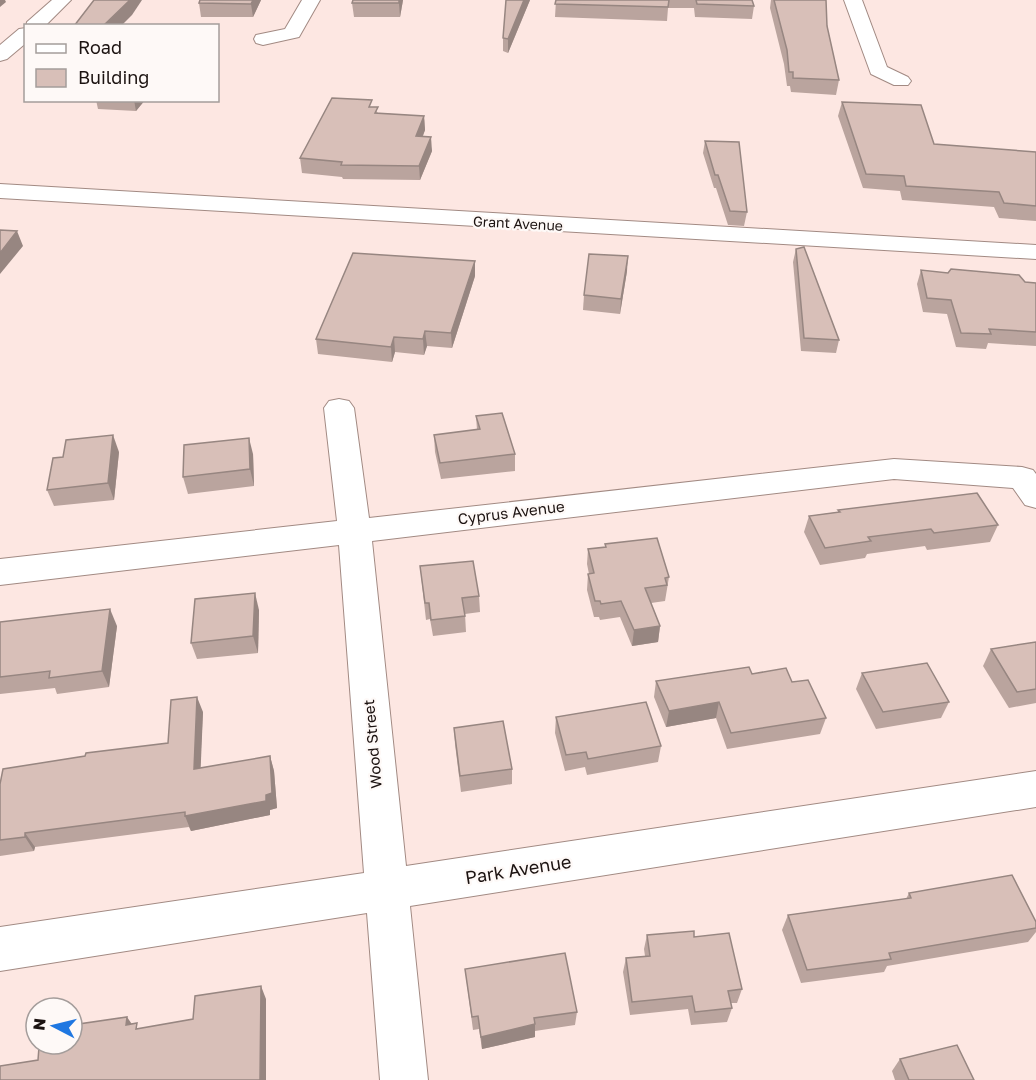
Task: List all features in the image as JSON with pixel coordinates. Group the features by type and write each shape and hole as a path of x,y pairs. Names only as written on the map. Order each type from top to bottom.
{"street":[{"path":"36,24 62,0"},
{"path":"263,39 292,33 311,0"},
{"path":"853,0 878,70 902,81"},
{"path":"0,55 24,35"},
{"name":"Grant Avenue","path":"0,191 1036,252"},
{"name":"Wood Street","path":"339,408 354,530 404,1080"},
{"name":"Cyprus Avenue","path":"0,572 894,469 1029,487"},
{"name":"Park Avenue","path":"0,949 1036,789"}],"building":[{"path":"94,0 130,0 105,24 76,24"},
{"path":"200,0 253,0 251,4 199,3"},
{"path":"353,0 399,0 399,3 352,3"},
{"path":"506,0 524,0 508,39 503,38"},
{"path":"556,0 669,0 668,7 555,4"},
{"path":"696,0 752,0 754,6 697,4"},
{"path":"774,0 826,0 827,26 839,80 793,78 793,72 789,72 787,50"},
{"path":"332,98 372,100 369,107 378,107 375,113 424,116 416,136 431,137 419,166 341,165 342,162 300,158"},
{"path":"842,102 921,105 934,144 1036,152 1036,206 1004,203 999,192 906,186 904,176 866,174"},
{"path":"705,141 739,142 747,212 730,211 718,175 715,175"},
{"path":"0,230 17,231 0,253"},
{"path":"804,247 839,340 804,338 796,249"},
{"path":"353,253 475,261 451,333 425,331 423,339 394,337 391,347 316,339"},
{"path":"589,254 628,256 621,299 584,295"},
{"path":"951,269 1019,275 1025,282 1036,283 1036,332 989,329 991,334 961,333 951,300 927,298 921,270 948,273"},
{"path":"502,413 515,454 440,463 434,435 480,429 476,416"},
{"path":"113,435 108,483 47,490 53,458 63,457 66,440"},
{"path":"249,438 250,469 183,477 184,445"},
{"path":"977,493 998,525 934,533 931,529 868,537 871,541 825,548 809,516 840,512 838,510"},
{"path":"657,538 669,577 665,578 667,585 645,588 660,626 634,630 621,601 601,604 600,601 595,601 588,574 594,573 588,549 606,547 605,544"},
{"path":"473,561 479,596 462,598 465,616 431,620 429,603 425,603 420,566"},
{"path":"255,593 253,636 191,643 195,599"},
{"path":"110,609 102,671 49,678 50,671 0,677 0,622"},
{"path":"1036,642 1036,689 1017,692 991,649"},
{"path":"927,663 949,702 883,712 862,673"},
{"path":"749,667 752,674 786,668 792,682 808,680 826,718 731,733 719,702 669,711 656,681"},
{"path":"197,697 194,769 270,756 272,793 266,795 266,801 185,816 185,812 25,833 25,837 0,840 0,784 3,769 85,756 86,753 168,743 171,700"},
{"path":"646,702 661,746 588,759 586,752 566,755 556,717"},
{"path":"503,721 512,769 460,776 454,728"},
{"path":"1012,875 1036,922 1036,928 889,953 891,959 807,970 788,915 911,898 909,893"},
{"path":"694,931 694,937 729,933 742,989 728,991 732,1008 695,1012 692,996 632,1002 626,958 650,956 647,935"},
{"path":"565,953 577,1012 534,1018 535,1024 481,1037 478,1016 472,1017 465,969"},
{"path":"261,986 260,1080 0,1080 0,1066 38,1060 38,1056 84,1056 84,1023 127,1017 126,1025 137,1023 136,1029 193,1019 195,996"},
{"path":"957,1045 974,1080 909,1080 900,1059"}]}
